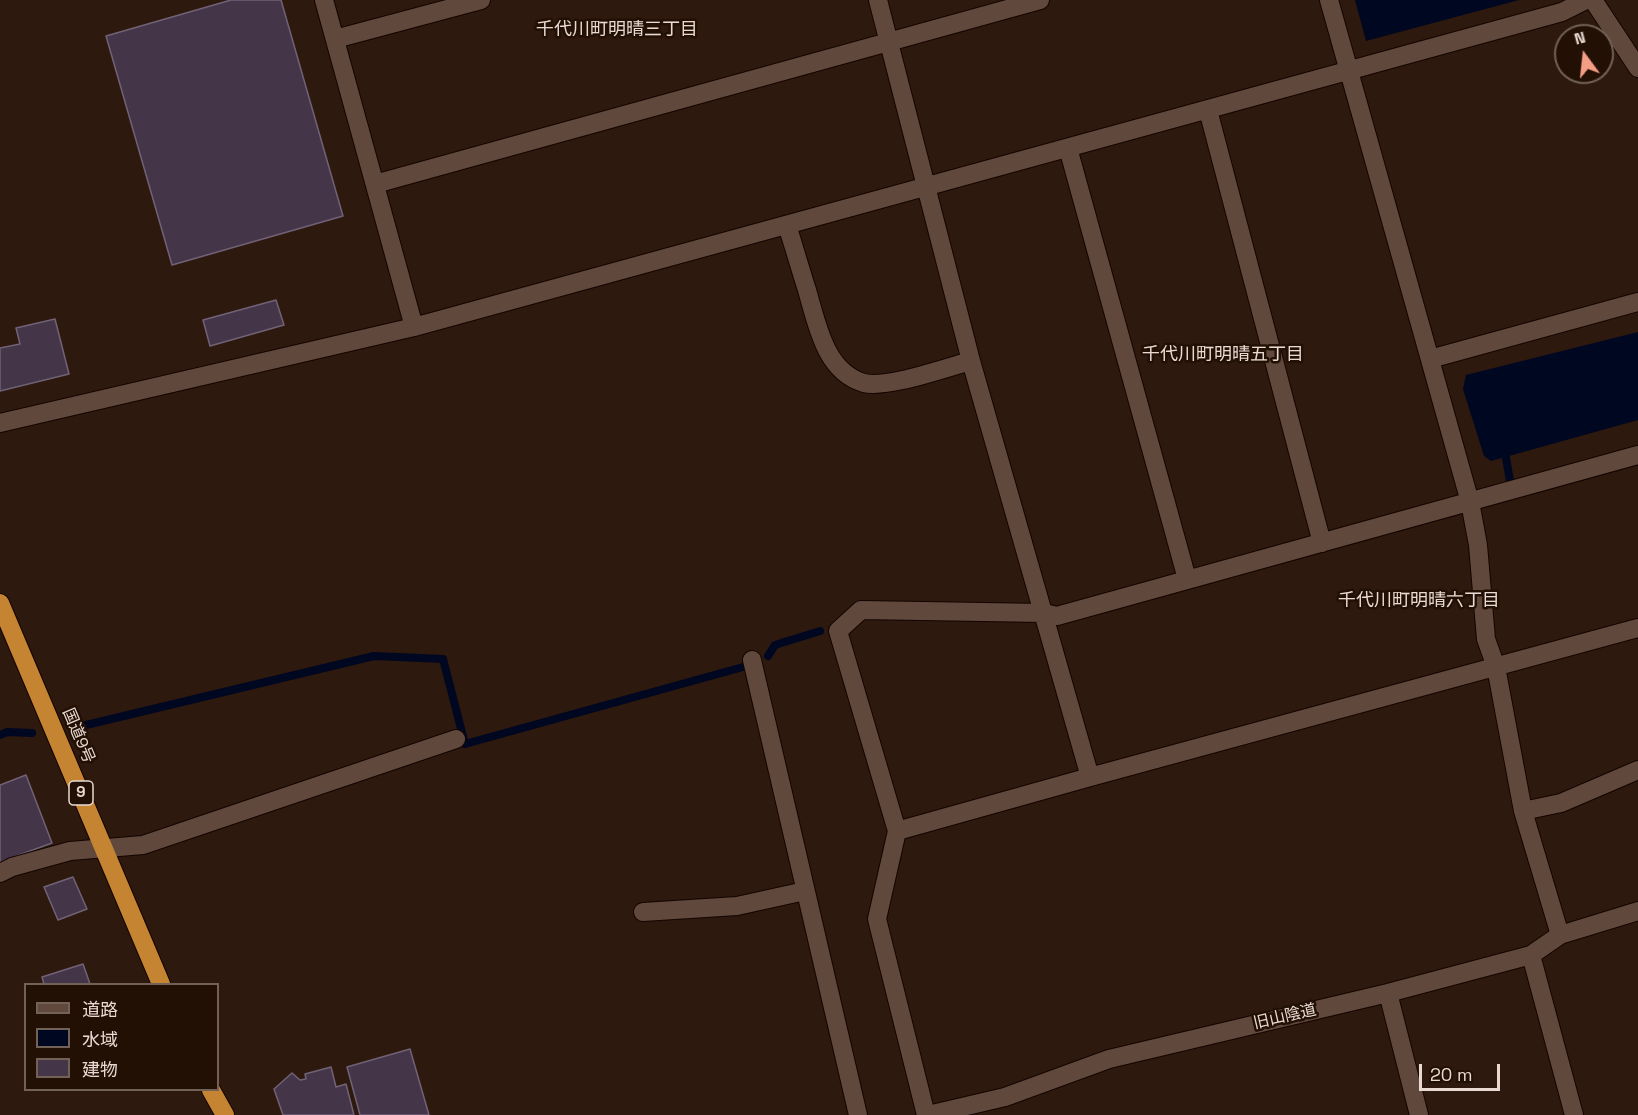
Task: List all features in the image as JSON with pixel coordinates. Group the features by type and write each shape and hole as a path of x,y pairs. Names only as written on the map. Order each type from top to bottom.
{"highway":[{"name":"国道9号","path":"0,603 161,983"},
{"path":"212,1091 225,1115"}],"street":[{"path":"324,0 414,327"},
{"path":"334,39 481,0"},
{"path":"878,0 971,361 1090,777"},
{"path":"375,184 1040,0"},
{"path":"1329,0 1470,502 1478,546 1486,639 1496,667 1523,811 1560,935"},
{"path":"0,423 414,327 1562,12 1586,0"},
{"path":"1593,0 1638,68"},
{"path":"1208,110 1322,543"},
{"path":"1068,148 1187,579"},
{"path":"788,225 820,335 828,353 842,371 865,383 889,383 971,361"},
{"path":"1430,359 1638,302"},
{"path":"927,1115 877,919 897,831 838,631 861,610 1057,616 1638,455"},
{"path":"897,831 1638,628"},
{"path":"752,660 858,1115"},
{"path":"0,873 12,867 70,850 143,845 456,739"},
{"path":"1523,811 1561,803 1638,770"},
{"path":"643,912 737,906 805,891"},
{"name":"旧山陰道","path":"927,1115 1005,1097 1109,1059 1388,993 1531,955 1560,935 1638,911"},
{"path":"1531,955 1574,1115"},
{"path":"1388,993 1419,1115"}],"water":[{"path":"1355,0 1519,0 1366,41"},
{"path":"1638,332 1638,420 1491,461 1484,456 1463,389 1466,375"}],"building":[{"path":"231,0 281,0 343,216 172,265 106,36"},
{"path":"276,300 284,325 210,346 203,320"},
{"path":"55,319 69,374 0,391 0,348 20,344 16,328"},
{"path":"26,775 52,843 0,862 0,785"},
{"path":"73,877 87,909 58,920 44,887"},
{"path":"83,964 90,983 44,983 42,977"},
{"path":"410,1049 429,1115 360,1115 347,1067"},
{"path":"331,1067 336,1087 346,1084 354,1115 283,1115 274,1089 292,1073 300,1080 306,1079 305,1074"}],"waterway":[{"path":"1504,446 1510,481"},
{"path":"768,656 775,645 820,631"},
{"path":"82,726 374,656 443,659 465,744 743,667"},
{"path":"0,735 7,732 32,733"}],"district":[{"name":"千代川町明晴三丁目","path":"617,30"},
{"name":"千代川町明晴五丁目","path":"1223,355"},
{"name":"千代川町明晴六丁目","path":"1419,601"}]}
